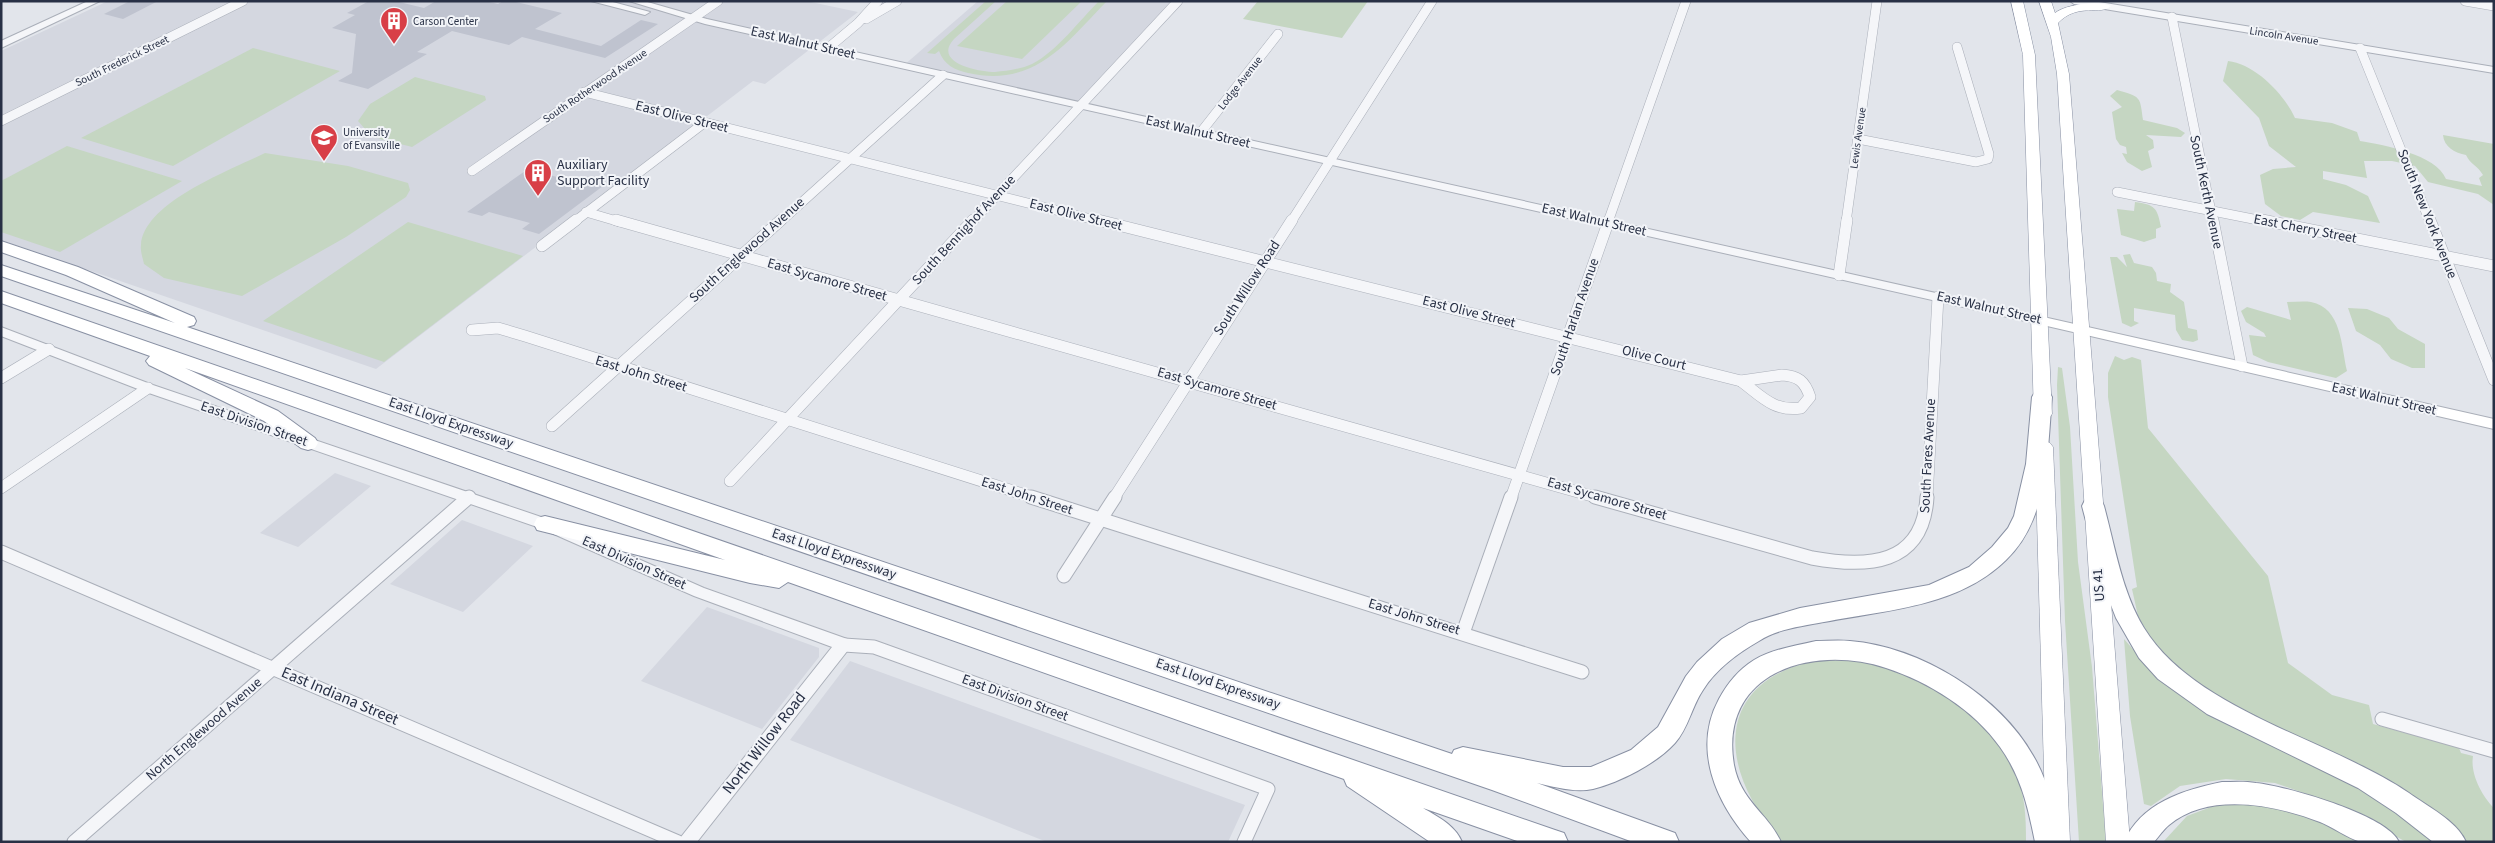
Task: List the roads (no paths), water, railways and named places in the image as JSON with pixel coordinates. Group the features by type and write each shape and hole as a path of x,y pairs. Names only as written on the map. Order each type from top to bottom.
{"highway":[{"path":"2017,1 2029,55 2058,842"},
{"name":"US 41","path":"2046,1 2053,22 2063,74 2118,842"},
{"path":"2053,22 2066,10 2084,6 2105,6"},
{"path":"1,246 114,289 272,362"},
{"name":"East Lloyd Expressway","path":"1,270 1418,752 1666,842"},
{"path":"1,297 1555,842"},
{"path":"113,336 178,374 270,416 308,443"},
{"path":"1418,752 1497,763 1563,778 1592,778 1640,758 1667,735 1694,683 1706,669 1730,646 1757,630 1800,617 1933,593 1977,573 2000,553 2017,533 2025,516 2036,464 2042,397"},
{"path":"2093,506 2114,580 2130,624 2147,650 2170,675 2202,698 2242,720 2355,774 2422,815 2453,842"},
{"path":"545,524 606,536 742,573 830,587"},
{"path":"1768,842 1728,789 1719,753 1718,734 1723,716 1731,699 1745,679 1767,664 1802,653 1838,650 1886,658 1915,668 1962,695 1992,719 2005,734 2026,766 2036,792 2048,842"},
{"path":"1334,763 1394,805 1436,830 1449,842"},
{"path":"2137,842 2146,828 2178,805 2202,797 2249,792 2280,797 2313,807 2349,822 2386,842"}],"main road":[{"name":"East Walnut Street","path":"2039,320 2494,424"}],"street":[{"path":"1,45 96,1"},
{"name":"South Frederick Street","path":"1,122 243,1"},
{"name":"East Walnut Street","path":"595,1 693,19 2039,320"},
{"name":"East Walnut Street","path":"633,1 693,19"},
{"name":"South Rotherwood Avenue","path":"472,170 718,1"},
{"path":"827,49 858,23 878,1"},
{"path":"858,23 897,1"},
{"name":"South Bennighof Avenue","path":"730,481 1178,1"},
{"name":"South Willow Road","path":"1064,576 1099,518 1432,1"},
{"name":"South Harlan Avenue","path":"1463,632 1686,1"},
{"name":"Lewis Avenue","path":"1839,275 1877,1"},
{"name":"Lincoln Avenue","path":"2074,1 2494,70"},
{"path":"2465,1 2494,6"},
{"name":"South Kerth Avenue","path":"2172,18 2242,366"},
{"name":"Lodge Avenue","path":"1202,132 1278,34"},
{"path":"1858,139 1976,162 1984,161 1989,154 1957,47"},
{"name":"South New York Avenue","path":"2360,48 2494,380"},
{"name":"South Englewood Avenue","path":"552,426 848,158 943,75"},
{"name":"East Olive Street","path":"584,92 1567,336"},
{"path":"542,246 704,123"},
{"name":"East Cherry Street","path":"2117,192 2494,266"},
{"name":"East Sycamore Street","path":"586,212 1803,555 1849,564"},
{"name":"South Fares Avenue","path":"1849,564 1872,563 1898,553 1917,538 1924,520 1938,297"},
{"name":"East John Street","path":"472,330 498,328 1463,632 1582,672"},
{"name":"East Division Street","path":"1,331 49,348 148,388 469,496 545,524 699,592 844,645 874,647 1268,789 1244,842"},
{"name":"Olive Court","path":"1567,336 1742,381 1766,402 1784,410 1801,408 1810,397 1803,382 1790,376 1768,374 1742,381"},
{"path":"1,378 49,348"},
{"path":"1,488 148,388"},
{"name":"North Englewood Avenue","path":"74,842 469,496"},
{"name":"East Indiana Street","path":"1,552 678,842"},
{"name":"North Willow Road","path":"686,842 827,663 844,645"},
{"path":"2382,719 2494,751"}],"place":[{"name":"Carson Center","path":"394,45"},
{"name":"University of Evansville","path":"324,162"},
{"name":"Auxiliary Support Facility","path":"538,197"}]}
